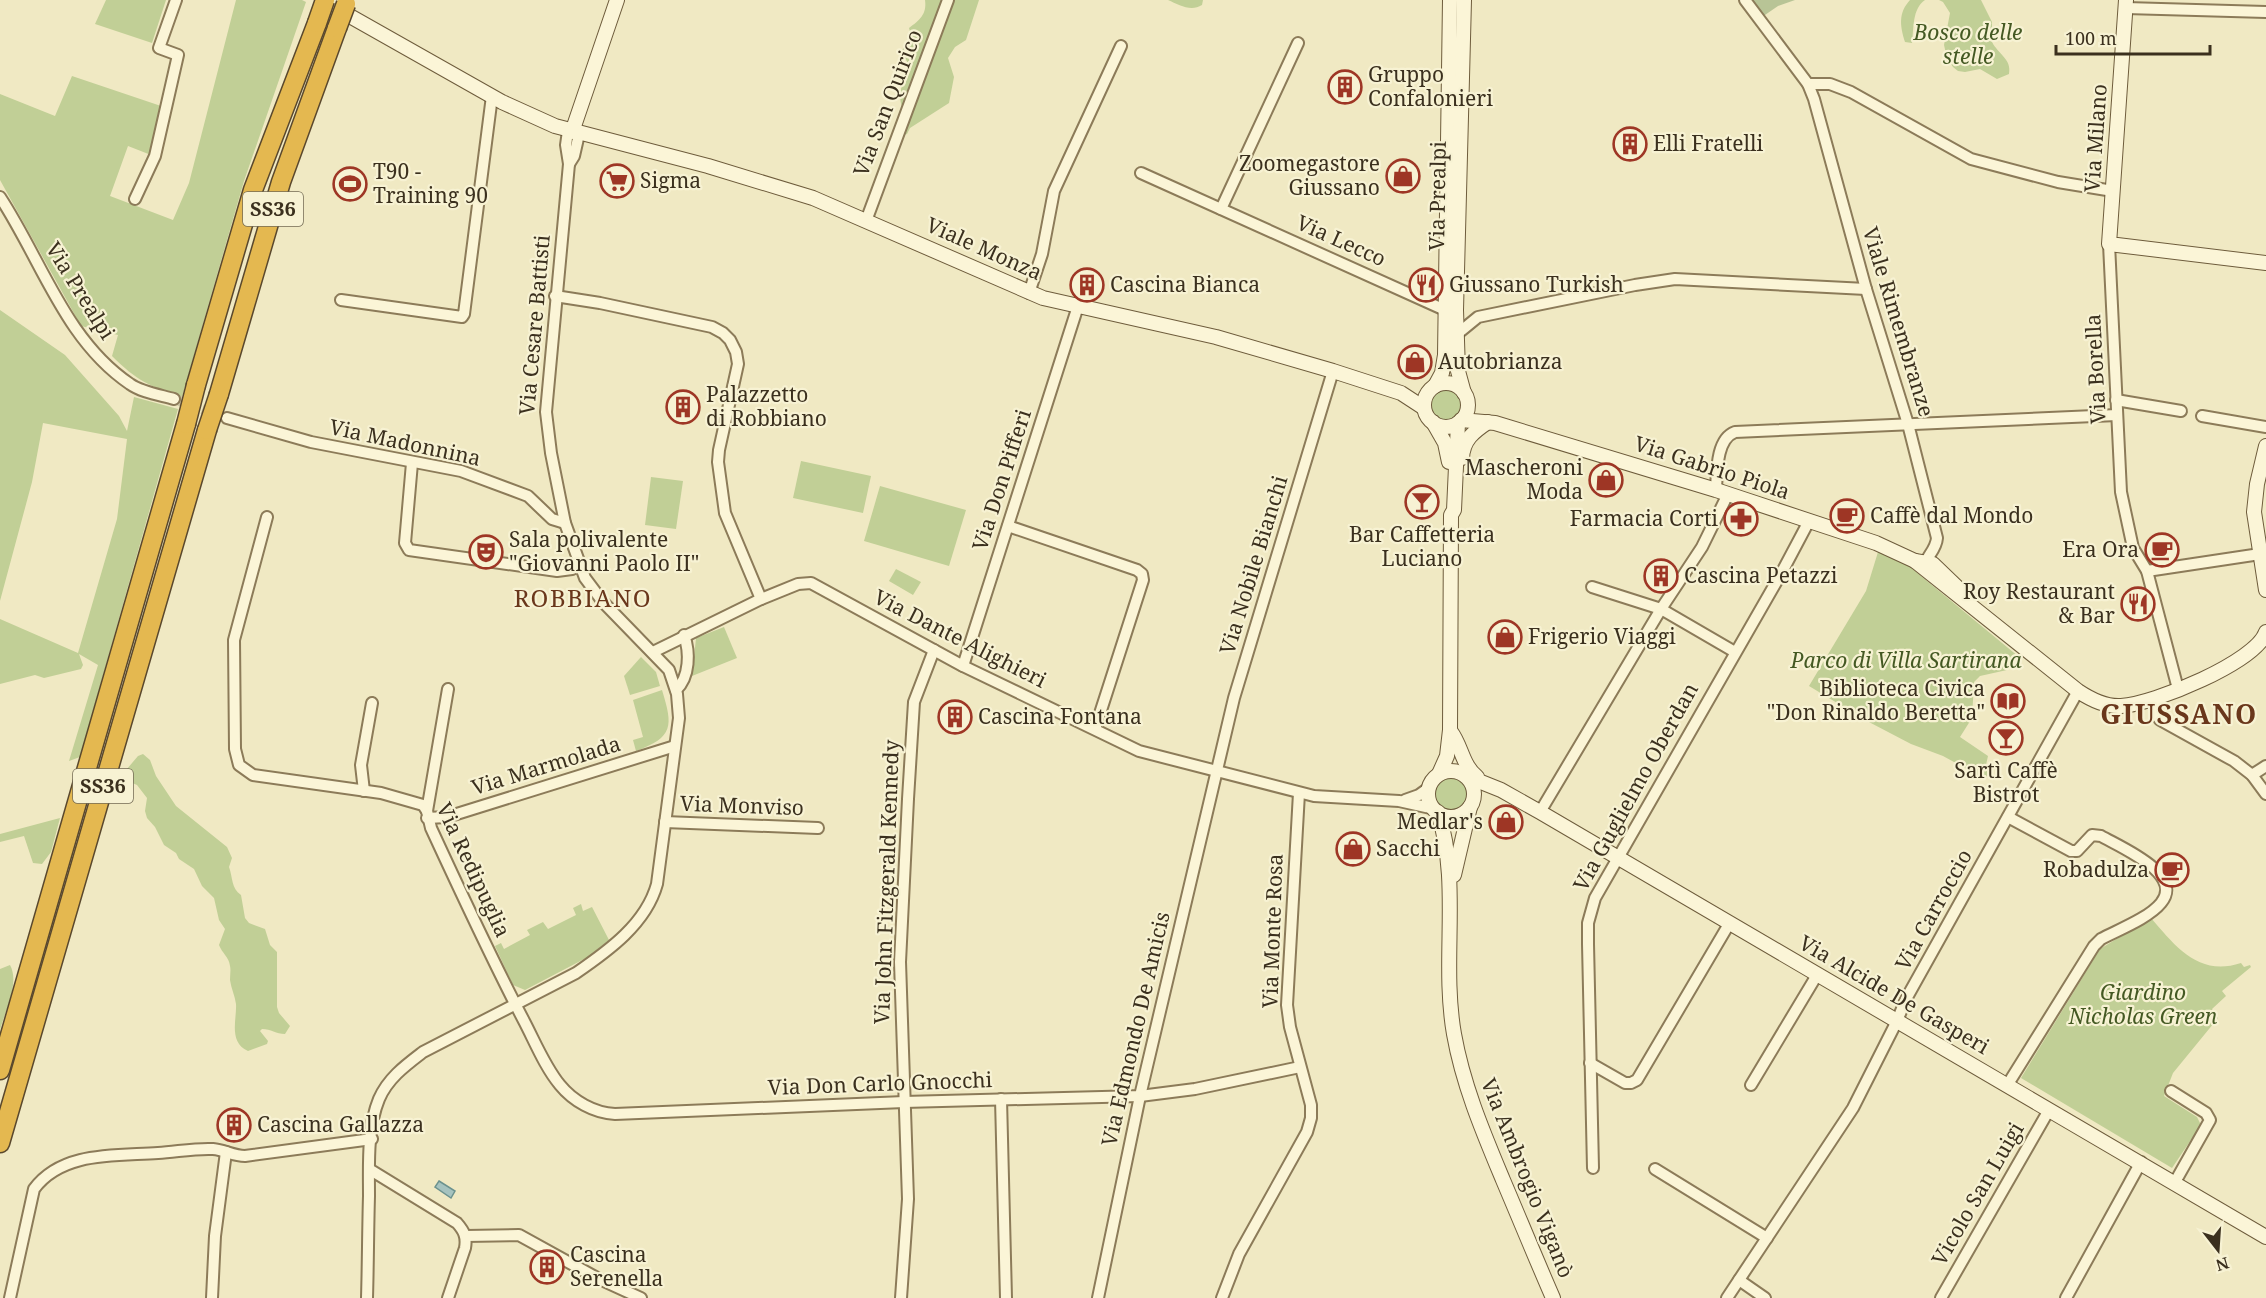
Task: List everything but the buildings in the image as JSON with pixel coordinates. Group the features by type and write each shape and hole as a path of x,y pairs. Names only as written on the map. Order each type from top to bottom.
{"highway":[{"name":"SS36","path":"0,1070 253,190 325,0"},
{"name":"SS36","path":"0,1143 281,182 345,12"}],"main road":[{"path":"569,131 617,0"},
{"name":"Via Prealpi","path":"1450,0 1451,310 1456,335 1458,371 1465,399"},
{"name":"Via Prealpi","path":"1432,388 1442,373 1451,310 1464,0"},
{"name":"Via Milano","path":"2109,244 2126,4"},
{"name":"Viale Monza","path":"345,12 523,113 569,131 708,166 813,198 1050,301 1216,337 1401,393 1424,408"},
{"path":"2109,244 2266,263"},
{"path":"1433,422 1447,426 1459,421 1465,415 1465,399 1450,384 1432,388 1425,399 1424,408 1427,416 1442,436 1448,454 1448,510 1453,508"},
{"name":"Viale Monza","path":"1401,393 1432,388"},
{"name":"Via Gabrio Piola","path":"1465,399 1491,422"},
{"path":"1459,421 1453,508 1450,730 1447,756 1430,787 1429,799 1436,811 1451,816 1458,815 1485,793 1501,790"},
{"name":"Via Gabrio Piola","path":"1459,421 1491,422 1722,492 1876,543 1926,566"},
{"path":"1453,508 1459,492 1462,447 1471,434 1491,422"},
{"path":"2266,446 2255,501 2266,590"},
{"path":"1926,566 2078,691 2102,702 2120,704 2143,700 2198,683 2265,638"},
{"path":"2143,700 2198,683"},
{"path":"1450,730 1453,758 1473,787 1472,803"},
{"path":"1450,730 1468,768 1483,783"},
{"path":"1439,774 1446,772 1462,774"},
{"name":"Via Alcide De Gasperi","path":"1462,774 1501,790 1540,812 2266,1237"},
{"name":"Via Ambrogio Viganò","path":"1450,894 1472,803"},
{"name":"Via Ambrogio Viganò","path":"1436,811 1446,845 1450,894 1448,957 1451,1012 1460,1064 1478,1122 1553,1298"}],"street":[{"path":"135,199 155,156 178,55 159,48 176,0"},
{"name":"Via San Quirico","path":"866,221 948,0"},
{"name":"Viale Rimembranze","path":"1745,0 1808,84 1814,99 1866,289 1908,424 1937,538 1935,550 1926,566"},
{"path":"2126,4 2266,12"},
{"path":"1221,209 1298,43"},
{"path":"1029,293 1042,254 1054,191 1121,46"},
{"path":"1808,84 1830,84 1851,92 1971,159 2058,182 2113,191"},
{"path":"341,300 462,317 465,314 492,96"},
{"name":"Via Cesare Battisti","path":"569,131 574,156 569,164 555,296 546,420 565,523 585,578 603,602 669,670 676,690"},
{"name":"Via Lecco","path":"1141,173 1451,310 1478,317"},
{"name":"Via Prealpi","path":"1,199 54,295 93,353 132,386 174,399"},
{"name":"Via Borella","path":"2109,244 2121,492 2133,548 2147,571 2178,688"},
{"path":"1456,335 1478,317 1675,279 1866,289"},
{"path":"555,296 600,303 712,327 730,340 738,356 738,368 720,445 719,465 728,522 762,600"},
{"name":"Via Don Pifferi","path":"963,666 1078,306"},
{"name":"Via Nobile Bianchi","path":"1216,771 1234,698 1333,371"},
{"path":"2116,400 2181,411"},
{"path":"1540,812 1661,609 1702,547 1722,492 1720,452 1725,437 1735,432 2117,415"},
{"path":"2202,416 2266,427"},
{"name":"Via Madonnina","path":"227,418 311,442 462,471 528,496 552,519 565,523"},
{"path":"412,463 406,547 412,552 557,571 580,566"},
{"name":"Via Redipuglia","path":"267,517 234,640 236,760 242,769 253,775 364,791 423,805 515,1004"},
{"name":"Via Guglielmo Oberdan","path":"1593,1168 1588,923 1595,898 1809,521"},
{"path":"1008,526 1137,570 1142,574 1143,580 1095,729"},
{"path":"2147,571 2260,554"},
{"name":"Via Dante Alighieri","path":"653,652 684,635 798,584 816,584 963,666 1139,751 1326,798 1399,801 1411,799 1430,787"},
{"path":"1592,587 1661,609 1735,652"},
{"path":"367,1298 369,1169 373,1125 380,1097 403,1067 423,1052 576,973 597,959 615,945 642,914 653,897 657,884 679,711 676,690 684,680 687,661 687,645 684,635"},
{"name":"Via John Fitzgerald Kennedy","path":"901,1298 908,1199 900,962 912,713 919,686 934,650"},
{"path":"427,815 448,689"},
{"name":"Via Carroccio","path":"1727,1298 1852,1108 1906,999 2078,691"},
{"path":"2156,716 2155,707 2159,696"},
{"path":"2143,700 2164,723 2230,758 2252,775 2266,794"},
{"path":"364,791 361,765 372,703"},
{"name":"Via Marmolada","path":"427,815 447,817 675,746"},
{"path":"2252,775 2266,766"},
{"name":"Via Edmondo De Amicis","path":"1098,1298 1140,1096 1216,771"},
{"name":"Via Monte Rosa","path":"1222,1298 1239,1254 1310,1125 1311,1105 1290,1027 1287,1005 1299,793"},
{"name":"Via Dante Alighieri","path":"1399,801 1436,811"},
{"path":"2008,817 2071,851 2077,851 2089,837 2096,834 2157,870 2165,880 2164,898 2160,904 2101,939 2094,946 2008,1084"},
{"name":"Via Monviso","path":"665,822 818,828"},
{"path":"1590,1063 1625,1083 1637,1080 1729,924"},
{"path":"1751,1085 1816,975"},
{"name":"Via Don Carlo Gnocchi","path":"515,1004 560,1086 579,1103 604,1113 615,1114 904,1102 1140,1096 1195,1089 1300,1067"},
{"path":"2171,1091 2206,1113 2210,1120 2209,1126 2175,1182"},
{"path":"1001,1099 1006,1298"},
{"name":"Vicolo San Luigi","path":"1941,1298 2049,1110"},
{"path":"10,1298 34,1190 43,1178 60,1167 93,1158 210,1149 245,1156 372,1139"},
{"path":"212,1298 215,1236 226,1152"},
{"path":"2066,1298 2141,1162"},
{"path":"369,1169 457,1222 466,1236 465,1248 448,1298"},
{"path":"1655,1169 1767,1238"},
{"path":"466,1236 519,1235 597,1278 641,1298"},
{"path":"1739,1280 1765,1298"}],"green space":[{"path":"106,0 166,0 152,43 95,24"},
{"path":"236,0 302,0 306,2 244,181 182,397 144,382 112,356 118,335 81,326 0,180 0,94 55,116 72,76 161,106 151,155 128,146 110,196 173,220 189,183"},
{"path":"925,0 979,0 966,40 955,47 948,58 954,77 949,103 901,136 895,134 895,127 904,113 900,92 908,71 908,63 901,52 911,35 909,28 924,13"},
{"path":"1168,0 1203,0 1202,5 1194,8"},
{"path":"1750,0 1795,0 1778,6 1762,17"},
{"name":"Bosco delle stelle","path":"1910,0 1925,0 1916,14 1912,43 1905,42 1901,25 1903,10"},
{"name":"Bosco delle stelle","path":"1939,0 1981,0 1992,22 1992,42 2007,60 2009,74 1997,79 1980,69 1965,72 1953,67 1947,58 1944,45 1950,13"},
{"path":"0,310 65,355 119,416 127,431 134,397 178,409 80,757 69,761 98,665 79,654 83,665 81,669 44,678 35,675 0,684 0,619 78,653 117,519 127,439 43,423 32,482 0,601"},
{"path":"1446,388 1458,393 1463,405 1458,417 1446,422 1434,417 1429,405 1434,393"},
{"path":"801,461 871,476 863,513 793,498"},
{"path":"651,477 683,481 676,529 645,525"},
{"path":"880,486 966,510 949,566 864,541"},
{"name":"Parco di Villa Sartirana","path":"1878,552 1904,562 2019,657 2007,670 1980,676 1974,682 1972,718 1960,737 1988,756 1986,765 1990,770 1985,779 1943,756 1911,744 1867,721 1809,686 1866,591"},
{"path":"896,569 921,582 913,595 889,581"},
{"path":"724,627 737,658 692,676 696,638"},
{"path":"641,657 656,672 660,686 630,695 624,676"},
{"path":"662,690 668,713 667,729 658,741 636,751 633,740 643,737 633,700"},
{"path":"143,754 150,760 156,776 176,806 227,847 232,858 229,867 235,889 241,895 245,918 249,923 265,929 270,945 277,952 277,1007 290,1026 285,1034 262,1029 260,1031 268,1041 267,1044 248,1051 238,1042 235,1030 236,1004 230,980 230,966 219,945 225,929 219,920 214,898 202,886 194,869 164,845 155,827 147,818 145,811 147,798 137,785 121,776 138,756"},
{"path":"1451,777 1463,782 1468,794 1463,806 1451,811 1439,806 1434,794 1439,782"},
{"path":"60,818 51,852 42,864 33,863 24,836 0,842 0,834"},
{"path":"581,904 583,911 592,907 609,940 588,957 525,990 513,985 495,946 501,943 504,949 530,935 527,930 543,922 548,929 576,915 573,908"},
{"name":"Giardino Nicholas Green","path":"2151,918 2179,949 2201,963 2226,966 2241,963 2244,967 2250,965 2251,967 2222,991 2226,996 2212,1009 2218,1018 2173,1073 2164,1096 2197,1117 2201,1125 2172,1168 2021,1078 2100,949"},
{"path":"10,965 13,972 13,988 0,1030 0,969"}],"water":[{"path":"439,1181 455,1191 451,1198 435,1187"}],"tunnel":[{"path":"174,399 227,418"}],"place":[{"name":"Gruppo Confalonieri","path":"1345,87"},
{"name":"Elli Fratelli","path":"1630,144"},
{"name":"Zoomegastore Giussano","path":"1403,176"},
{"name":"Sigma","path":"617,181"},
{"name":"T90 - Training 90","path":"350,184"},
{"name":"Cascina Bianca","path":"1087,285"},
{"name":"Giussano Turkish","path":"1426,285"},
{"name":"Autobrianza","path":"1415,362"},
{"name":"Palazzetto di Robbiano","path":"683,407"},
{"name":"Mascheroni Moda","path":"1606,480"},
{"name":"Bar Caffetteria Luciano","path":"1422,502"},
{"name":"Caffè dal Mondo","path":"1847,516"},
{"name":"Farmacia Corti","path":"1741,519"},
{"name":"Era Ora","path":"2162,550"},
{"name":"Sala polivalente \"Giovanni Paolo II\"","path":"486,552"},
{"name":"Cascina Petazzi","path":"1661,576"},
{"name":"Roy Restaurant & Bar","path":"2138,604"},
{"name":"Frigerio Viaggi","path":"1505,637"},
{"name":"Biblioteca Civica \"Don Rinaldo Beretta\"","path":"2008,701"},
{"name":"Cascina Fontana","path":"955,717"},
{"name":"Sartì Caffè Bistrot","path":"2006,738"},
{"name":"Medlar's","path":"1506,822"},
{"name":"Sacchi","path":"1353,849"},
{"name":"Robadulza","path":"2172,870"},
{"name":"Cascina Gallazza","path":"234,1125"},
{"name":"Cascina Serenella","path":"547,1267"}],"district":[{"name":"ROBBIANO","path":"583,599"},
{"name":"GIUSSANO","path":"2179,715"}]}
